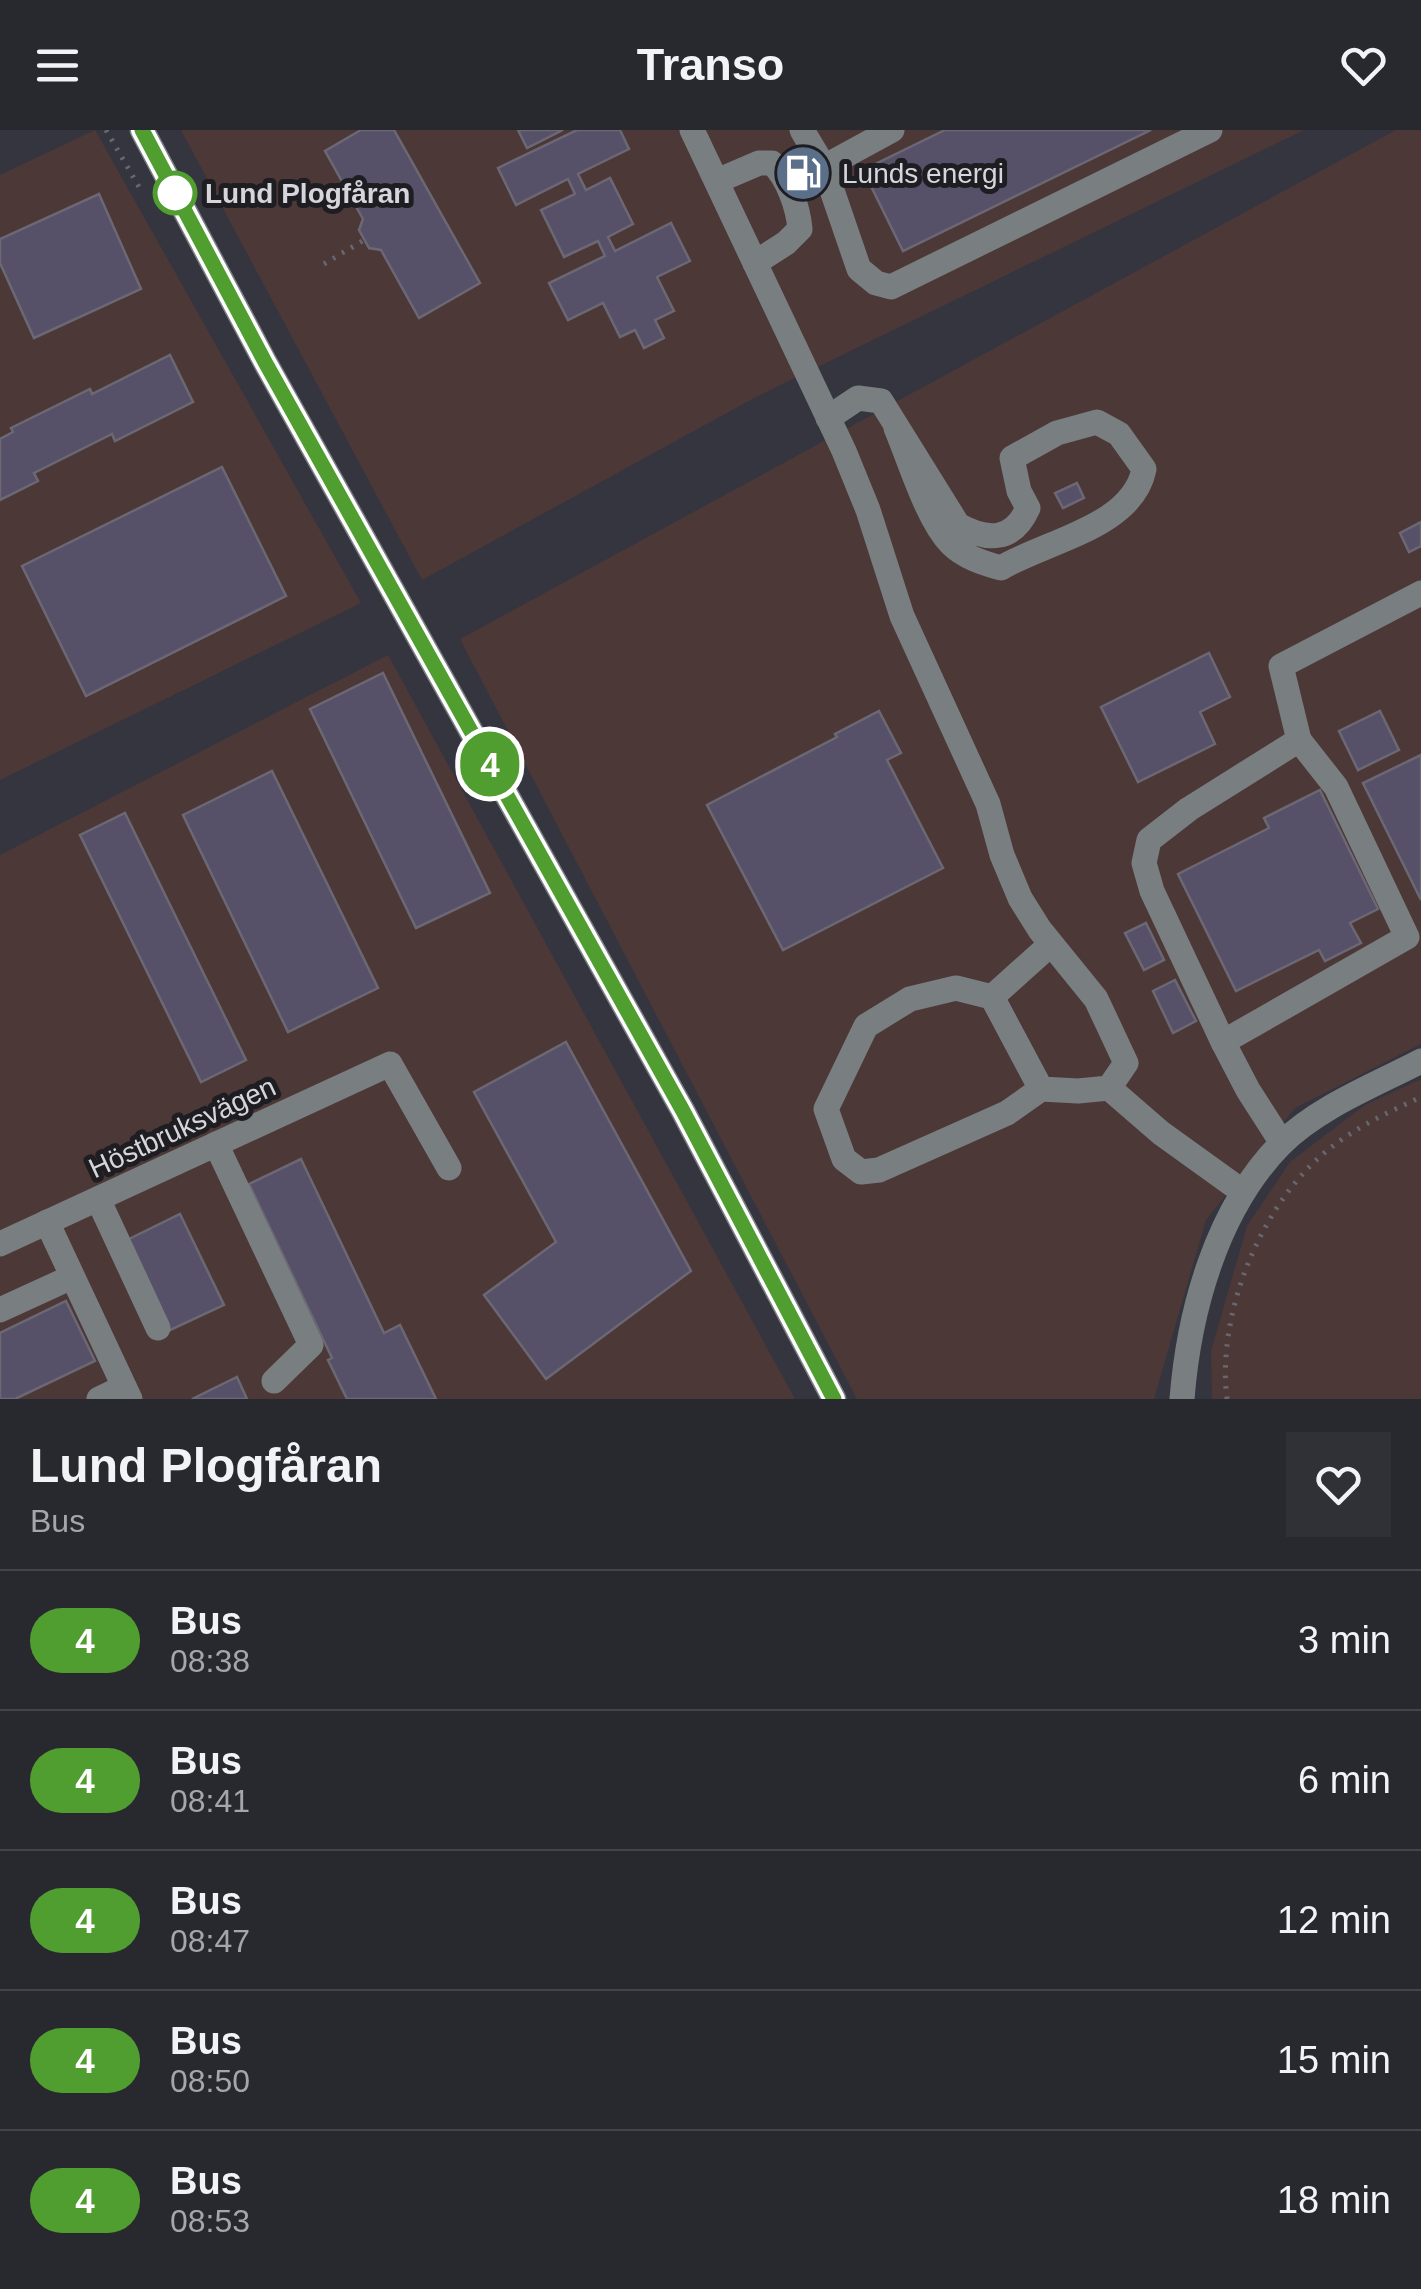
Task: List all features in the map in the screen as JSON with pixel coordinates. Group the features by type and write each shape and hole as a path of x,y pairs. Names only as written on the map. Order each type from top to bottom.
{"street":[{"path":"142,130 274,379 683,1111 834,1399"},
{"path":"692,130 844,451 868,510 902,616 982,788 1020,898 1096,999 1126,1062 1109,1088"},
{"path":"802,130 824,167 859,268 876,284 891,287 1210,130"},
{"path":"824,167 892,130"},
{"path":"717,182 759,163 772,163 786,183 800,228 786,243 755,263"},
{"path":"828,418 858,398 881,401 958,525 976,535 992,536 1014,530 1028,508 1019,491 1012,458 1057,433 1097,422 1119,434 1144,469 1140,489 1114,514 1001,568 974,560 950,543 932,513 896,428"},
{"path":"1223,1042 1407,937 1336,787 1299,740 1281,666 1421,592"},
{"path":"1282,1143 1223,1042 1152,892 1144,863 1149,840 1189,809 1299,740"},
{"path":"992,998 1051,944"},
{"path":"1041,1089 992,998 956,988 910,999 866,1026 826,1110 844,1159 861,1172 879,1170 1007,1114 1041,1089 1078,1092 1109,1088 1161,1133 1243,1192"},
{"path":"1182,1399 1185,1364 1210,1262 1243,1192 1282,1143 1328,1110 1421,1062"},
{"name":"Höstbruksvägen","path":"0,1244 390,1064 449,1168"},
{"path":"216,1144 311,1345 274,1381"},
{"path":"98,1199 158,1328"},
{"path":"47,1222 127,1393 99,1399"},
{"path":"0,1310 72,1277"}],"path":[{"path":"324,264 364,240"},
{"path":"1227,1399 1224,1376 1228,1334 1242,1277 1266,1225 1298,1180 1331,1147 1421,1097"}],"shaded area":[{"path":"95,130 361,603 0,780 0,175"},
{"path":"181,130 1304,130 754,398 422,580"},
{"path":"1396,130 1421,130 1421,1044 1295,1108 1206,1220 1154,1399 857,1399 460,639"},
{"path":"388,655 795,1399 0,1399 0,855"},
{"path":"1421,1079 1421,1399 1212,1399 1211,1351 1247,1226 1290,1162 1365,1105"}],"building":[{"path":"361,130 394,130 480,283 419,318 381,250 369,248 359,230 363,219 325,151"},
{"path":"518,130 563,130 527,148"},
{"path":"577,130 620,130 629,149 578,174 586,190 610,178 633,224 608,237 615,251 671,223 690,261 657,277 674,311 655,320 664,338 644,348 635,330 620,337 603,303 568,320 549,283 605,256 598,241 564,257 541,210 575,194 568,179 516,205 498,168"},
{"path":"945,130 1151,130 903,251 863,170"},
{"path":"99,194 141,289 34,338 0,263 0,239"},
{"path":"170,355 193,402 115,441 112,434 34,473 38,481 0,500 0,439 13,432 11,428"},
{"path":"222,467 286,596 86,696 22,566"},
{"path":"1077,483 1084,498 1063,508 1055,493"},
{"path":"1421,522 1421,546 1409,552 1400,533"},
{"path":"1209,653 1230,697 1200,712 1215,744 1138,782 1101,707"},
{"path":"383,673 490,893 416,928 310,709"},
{"path":"879,711 901,753 887,760 943,868 783,950 707,805"},
{"path":"1380,711 1399,750 1358,770 1339,731"},
{"path":"1421,755 1421,900 1363,783"},
{"path":"272,771 378,988 288,1032 183,815"},
{"path":"1320,790 1378,909 1350,923 1361,943 1325,961 1319,950 1236,991 1178,874 1269,828 1264,818"},
{"path":"125,813 246,1060 201,1082 80,835"},
{"path":"1146,923 1164,960 1144,970 1125,933"},
{"path":"1175,980 1196,1021 1173,1033 1153,991"},
{"path":"566,1042 691,1271 546,1379 484,1295 556,1242 474,1092"},
{"path":"301,1159 384,1333 400,1325 436,1399 347,1399 328,1360 332,1358 249,1184"},
{"path":"180,1214 224,1305 168,1331 125,1241"},
{"path":"66,1301 95,1361 15,1399 0,1399 0,1333"},
{"path":"237,1377 247,1399 192,1399"}],"bus line":[{"name":"4","path":"142,130 265,362 683,1111 834,1399"}],"place":[{"name":"Lunds energi","path":"803,173"},
{"name":"Lund Plogfåran","path":"175,193"}]}
